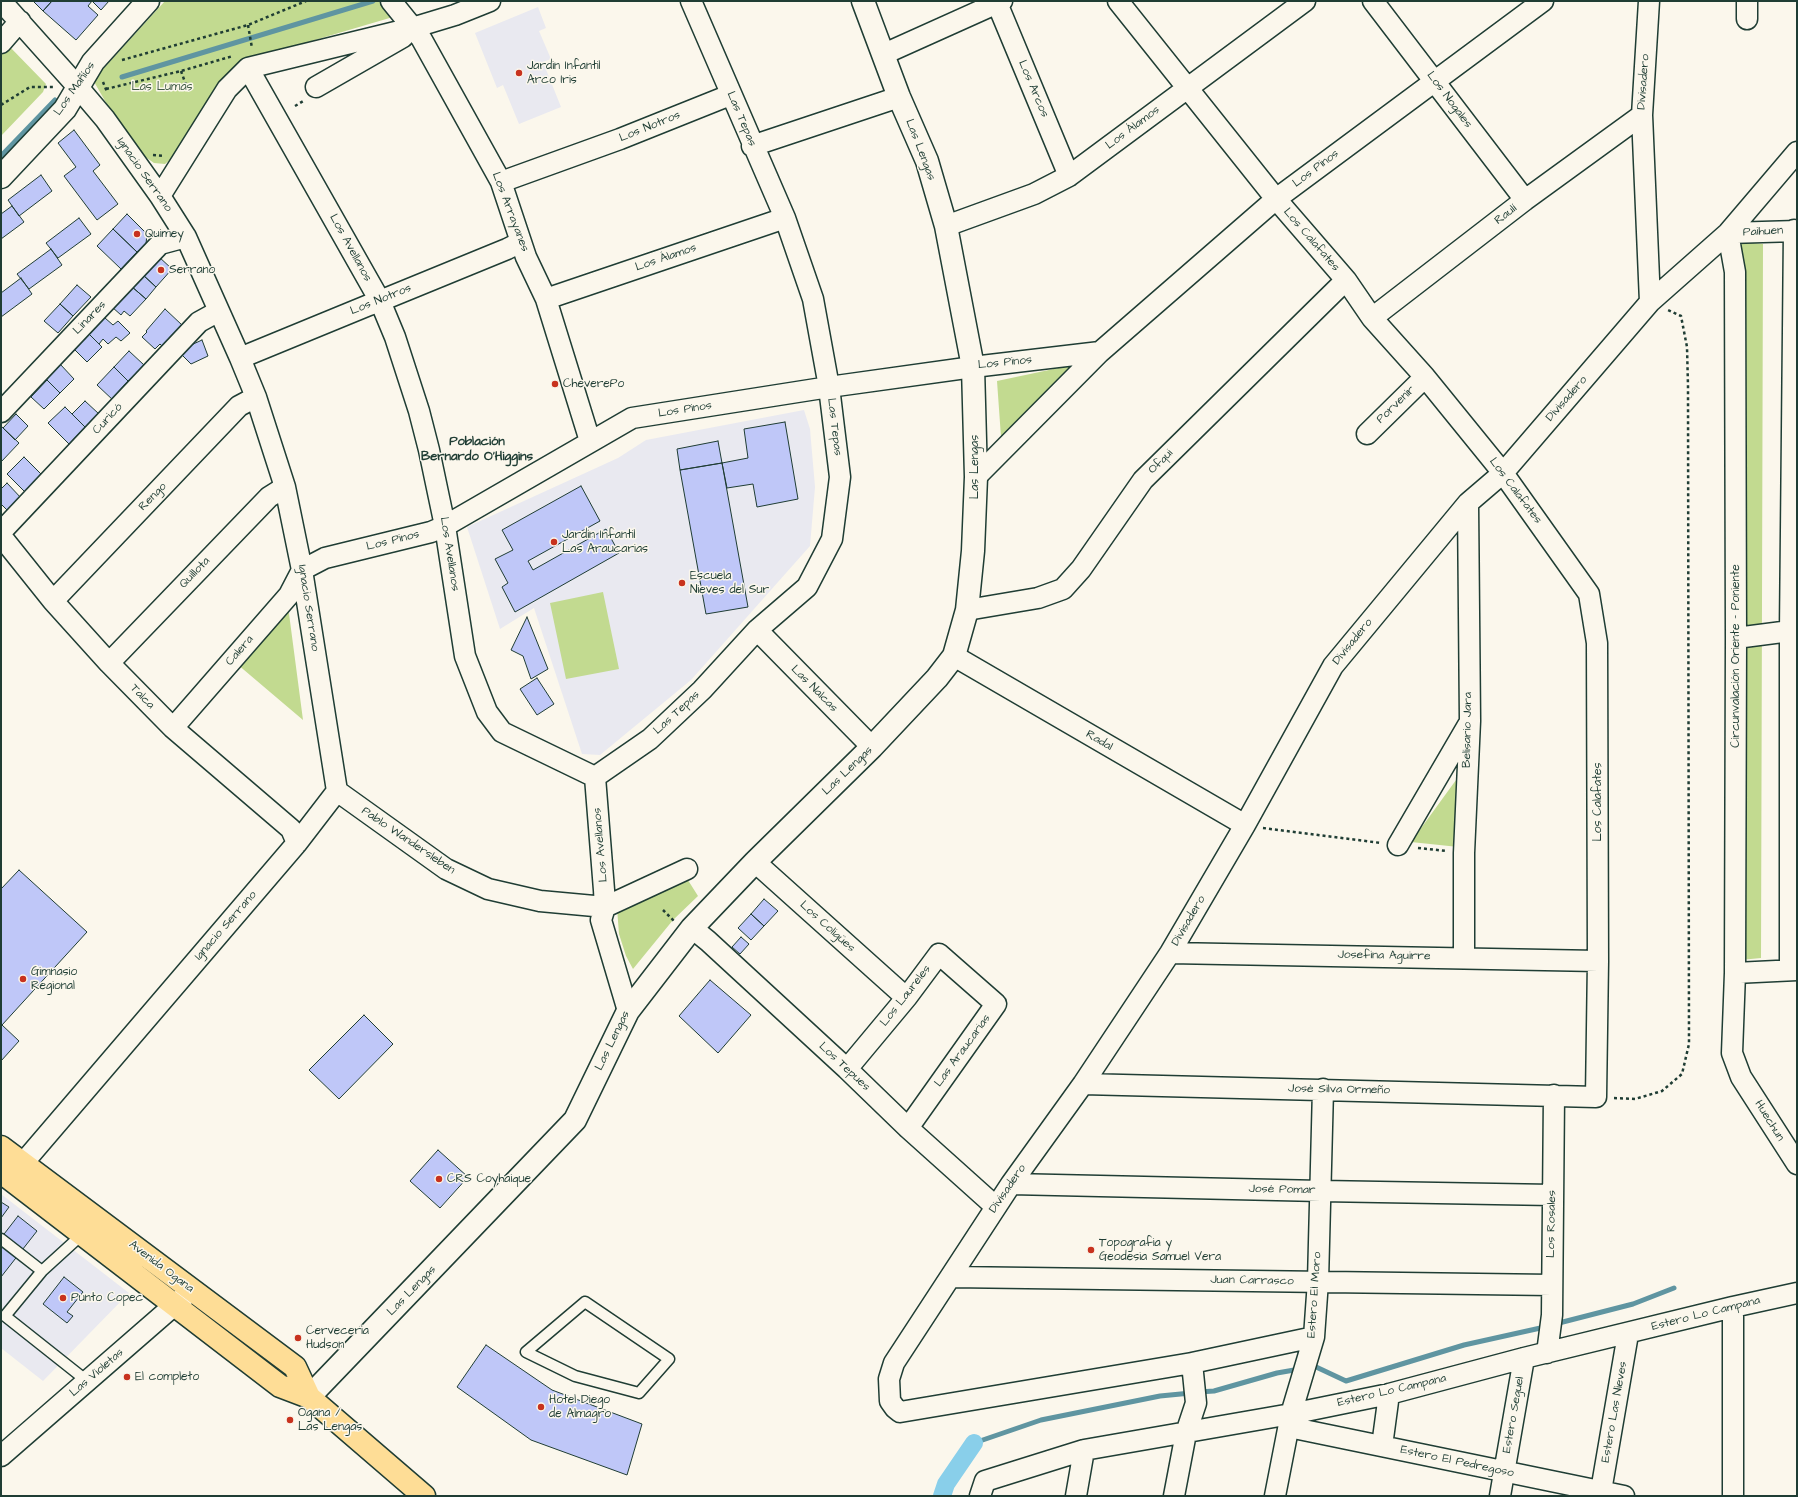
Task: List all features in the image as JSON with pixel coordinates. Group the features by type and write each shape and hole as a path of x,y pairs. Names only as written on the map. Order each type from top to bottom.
{"main road":[{"name":"Avenida Ogana","path":"1,1147 11,1171 83,1237 175,1305 280,1386 309,1397 418,1493"},
{"name":"Avenida Ogana","path":"11,1171 191,1289 295,1367 309,1397"}],"street":[{"name":"Los Mañíos","path":"1,177 65,109 77,86 94,62 148,1"},
{"name":"Los Arrayanes","path":"391,1 416,33 501,182 526,257 546,299 590,442"},
{"path":"312,92 403,37 416,33 490,1"},
{"name":"Las Tepas","path":"595,777 650,739 702,690 757,630 807,587 832,539 840,477 828,387 813,299 785,218 752,146 691,1"},
{"name":"Las Lengas","path":"309,1397 575,1120 628,1011 684,926 755,862 872,747 938,678 954,656 967,610 973,551 976,477 973,367 946,226 927,161 899,96 863,1"},
{"name":"Los Calafates","path":"1118,1 1276,199 1346,280 1372,318 1425,377 1503,473 1590,594 1598,643 1598,961 1596,1097"},
{"name":"Los Álamos","path":"946,226 1034,194 1069,176 1187,87 1305,1"},
{"name":"Los Nogales","path":"1373,1 1525,200"},
{"name":"Los Pinos","path":"976,477 1100,352 1276,199 1543,1"},
{"name":"Divisadero","path":"1192,1372 900,1412 894,1408 890,1401 889,1378 894,1364 952,1277 1011,1184 1083,1084 1170,953 1245,825 1333,666 1468,503 1503,473 1650,302 1642,115 1649,1"},
{"name":"Ignacio Serrano","path":"1,2 20,21 105,119 160,196 186,237 240,358 256,397 285,488 302,570 337,791 297,844 11,1171"},
{"path":"884,54 999,2"},
{"name":"Los Arcos","path":"999,2 1069,176"},
{"path":"1,43 20,21"},
{"path":"160,196 249,55 416,33"},
{"name":"Los Avellanos","path":"249,55 380,301 395,337 430,450 445,526 465,656 487,712 502,732 595,777 605,907 601,920 628,1011"},
{"name":"Los Notros","path":"501,182 620,139 730,95"},
{"path":"752,146 899,96"},
{"name":"Raulí","path":"1372,318 1525,200 1642,115"},
{"path":"1650,302 1728,233 1797,152"},
{"name":"Los Álamos","path":"546,299 785,218"},
{"path":"1735,973 1793,970 1794,651 1790,631 1795,231"},
{"name":"Paihuen","path":"1728,233 1795,231"},
{"name":"Circunvalación Oriente - Poniente","path":"1728,233 1735,272 1735,973 1732,1053 1741,1077"},
{"name":"Linares","path":"1,412 160,244 186,237"},
{"name":"Los Notros","path":"240,358 521,242"},
{"name":"Ofqui","path":"967,610 1038,598 1063,589 1081,569 1143,480 1346,280"},
{"name":"Curicó","path":"1,532 199,322 219,311"},
{"name":"Los Pinos","path":"302,570 325,558 431,532 445,526 632,418 828,387 973,367 1100,352"},
{"name":"Porvenir","path":"1367,434 1425,377"},
{"name":"Rengo","path":"53,601 239,406 256,397"},
{"name":"Quillota","path":"109,663 268,497 285,488"},
{"name":"Belisario Jara","path":"1464,958 1464,853 1470,721 1468,503"},
{"name":"Talca","path":"1,536 53,601 109,663 173,728 291,829 297,844"},
{"name":"Calera","path":"173,728 289,595 302,570"},
{"name":"Las Nalcas","path":"757,630 872,747"},
{"path":"1736,638 1790,631"},
{"name":"Radal","path":"954,656 1245,825"},
{"path":"1398,846 1470,721"},
{"name":"Pablo Wandersleben","path":"337,791 446,869 488,889 540,901 605,907"},
{"name":"Los Coligües","path":"755,862 900,992"},
{"path":"605,907 687,869"},
{"name":"Los Tepues","path":"684,926 708,941 847,1069 908,1128 996,1207"},
{"name":"Josefina Aguirre","path":"1170,953 1598,961"},
{"name":"Los Laureles","path":"847,1069 907,997 939,954 969,980"},
{"name":"Las Araucarias","path":"908,1128 996,1004 969,980"},
{"name":"Huechun","path":"1741,1077 1795,1156"},
{"name":"José Silva Ormeño","path":"1083,1084 1596,1097"},
{"name":"Estero El Moro","path":"1275,1496 1290,1421 1311,1344 1318,1281 1323,1089"},
{"name":"Los Rosales","path":"1548,1347 1552,1315 1554,1095"},
{"name":"José Pomar","path":"1011,1184 1553,1195"},
{"name":"Juan Carrasco","path":"952,1277 1552,1284"},
{"name":"Las Violetas","path":"1,1456 175,1305 191,1289"},
{"name":"Estero Lo Campana","path":"982,1489 1084,1450 1186,1433 1290,1421 1524,1358 1548,1347 1628,1334 1733,1307 1797,1293"},
{"path":"1733,1307 1733,1496"},
{"name":"Estero Las Nieves","path":"1601,1491 1628,1334"},
{"path":"1174,1496 1186,1433 1196,1403 1192,1372 1311,1344"},
{"name":"Estero Seguel","path":"1500,1496 1524,1358"},
{"path":"1382,1446 1389,1394"},
{"name":"Estero El Pedregoso","path":"1290,1421 1382,1446 1624,1496"},
{"path":"1076,1496 1084,1450"}],"lane":[{"path":"83,1237 76,1240 42,1271 5,1316 87,1381"},
{"path":"1,1239 42,1271"},
{"path":"585,1302 669,1359 639,1393 575,1376 526,1352 585,1302"}],"path":[{"path":"118,61 248,25 306,1"},
{"path":"106,89 249,55 248,25"},
{"path":"180,71 186,84"},
{"path":"100,76 109,96"},
{"path":"1,105 30,87 53,87"},
{"path":"295,106 312,92"},
{"path":"149,151 155,156 164,156 170,151"},
{"path":"1596,1097 1635,1099 1662,1091 1682,1074 1689,1044 1687,347 1681,316 1650,302"},
{"path":"1245,825 1398,846 1464,853"},
{"path":"663,910 684,926"}],"shaded area":[{"name":"Jardin Infantil Arco Iris","path":"538,7 546,28 539,31 551,59 543,62 561,107 519,124 503,85 497,88 475,33"},
{"name":"Escuela Nieves del Sur","path":"804,410 810,429 815,487 810,546 691,680 600,755 582,754 534,608 500,629 467,527 618,458 646,440"},
{"path":"1,1194 129,1293 43,1381 1,1348"}],"green space":[{"name":"Las Lumas","path":"165,1 381,1 393,17 281,50 233,77 189,144 165,164 154,163 144,156 120,127 93,80"},
{"path":"9,46 46,84 43,92 1,136 1,55"},
{"path":"1733,241 1763,244 1761,958 1730,961"},
{"path":"1082,363 1001,437 997,381"},
{"path":"603,592 619,669 566,679 550,603"},
{"path":"288,606 303,720 237,664"},
{"path":"1472,758 1468,848 1411,842"},
{"path":"686,877 698,896 673,920 633,969 626,956 619,934 617,908"},
{"path":"204,1314 278,1368 278,1371 277,1372"}],"building":[{"path":"33,1 52,1 43,11"},
{"path":"52,1 92,1 88,6 98,15 76,40 43,11"},
{"path":"92,1 109,1 101,10"},
{"path":"74,130 100,165 93,171 118,204 97,220 64,176 76,167 58,143"},
{"path":"41,175 52,191 19,216 8,200"},
{"path":"12,206 24,222 1,239 1,214"},
{"path":"127,214 147,234 146,244 137,252 113,229"},
{"path":"79,218 91,234 58,258 46,243"},
{"path":"113,229 137,252 121,269 97,246"},
{"path":"51,249 62,265 29,289 17,274"},
{"path":"158,256 172,269 156,287 142,274"},
{"path":"142,274 156,287 146,299 131,286"},
{"path":"21,278 32,294 1,317 1,293"},
{"path":"77,285 91,297 73,316 60,304"},
{"path":"131,286 146,299 130,316 124,311 121,315 112,307"},
{"path":"60,304 73,316 58,333 44,321"},
{"path":"165,309 182,325 163,347 160,344 155,349 142,337"},
{"path":"105,318 113,325 118,321 130,333 121,341 116,337 108,344 103,339 99,344 89,334"},
{"path":"89,334 102,347 87,362 74,349"},
{"path":"202,340 208,356 191,364 181,354 189,346"},
{"path":"129,351 144,365 128,381 114,367"},
{"path":"60,364 74,379 60,393 45,378"},
{"path":"114,367 128,381 117,393 119,395 114,401 97,385"},
{"path":"47,380 60,393 44,409 31,397"},
{"path":"85,401 99,414 85,427 72,414"},
{"path":"65,407 85,427 69,444 48,423"},
{"path":"16,414 28,426 15,440 3,428"},
{"path":"785,422 798,499 757,507 753,484 727,488 722,463 748,458 744,429"},
{"path":"1,426 19,443 1,462"},
{"path":"718,441 722,463 680,470 677,449"},
{"path":"24,457 42,475 25,492 7,474"},
{"path":"722,463 748,607 706,614 680,470"},
{"path":"7,483 22,499 9,512 1,504 1,489"},
{"path":"581,486 600,521 528,561 533,570 606,529 619,553 515,612 502,587 508,583 495,559 513,550 502,530"},
{"path":"527,617 548,669 531,679 523,656 511,650"},
{"path":"537,678 554,704 537,715 520,689"},
{"name":"Gimnasio Regional","path":"19,870 87,932 2,1025 19,1041 1,1061 1,889"},
{"path":"764,899 778,911 764,926 751,914"},
{"path":"751,914 764,926 751,940 738,928"},
{"path":"741,937 749,944 740,954 732,947"},
{"path":"710,980 751,1015 718,1053 679,1016"},
{"path":"364,1015 393,1044 339,1099 309,1070"},
{"name":"CRS Coyhaique","path":"438,1150 468,1177 440,1208 410,1181"},
{"path":"1,1202 9,1207 1,1218"},
{"path":"18,1216 37,1231 1,1277 1,1238"},
{"name":"Punto Copec","path":"64,1277 83,1292 67,1312 73,1316 67,1323 43,1304"},
{"name":"Hotel Diego de Almagro","path":"486,1345 552,1390 642,1424 627,1475 531,1440 457,1387"}],"waterway":[{"path":"122,77 373,1"},
{"path":"1,156 55,100"},
{"path":"1555,1324 1633,1304 1674,1288"},
{"path":"1310,1367 1314,1366 1346,1381 1464,1345 1545,1327"},
{"path":"1199,1392 1214,1391 1277,1373 1300,1369"},
{"path":"974,1443 1041,1420 1160,1396 1191,1393"},
{"path":"942,1496 946,1484 974,1443"}],"place":[{"name":"Jardin Infantil Arco Iris","path":"519,73"},
{"name":"Quimey","path":"137,234"},
{"name":"Serrano","path":"161,270"},
{"name":"CheverePo","path":"555,384"},
{"name":"Jardín Infantil Las Araucarias","path":"554,542"},
{"name":"Escuela Nieves del Sur","path":"682,583"},
{"name":"Gimnasio Regional","path":"23,979"},
{"name":"CRS Coyhaique","path":"439,1179"},
{"name":"Topografia y Geodesia Samuel Vera","path":"1091,1250"},
{"name":"Punto Copec","path":"63,1298"},
{"name":"Cerveceria Hudson","path":"298,1338"},
{"name":"El completo","path":"127,1377"},
{"name":"Hotel Diego de Almagro","path":"541,1407"},
{"name":"Ogana / Las Lengas","path":"290,1420"}],"district":[{"name":"Población Bernardo O'Higgins","path":"477,450"}]}
